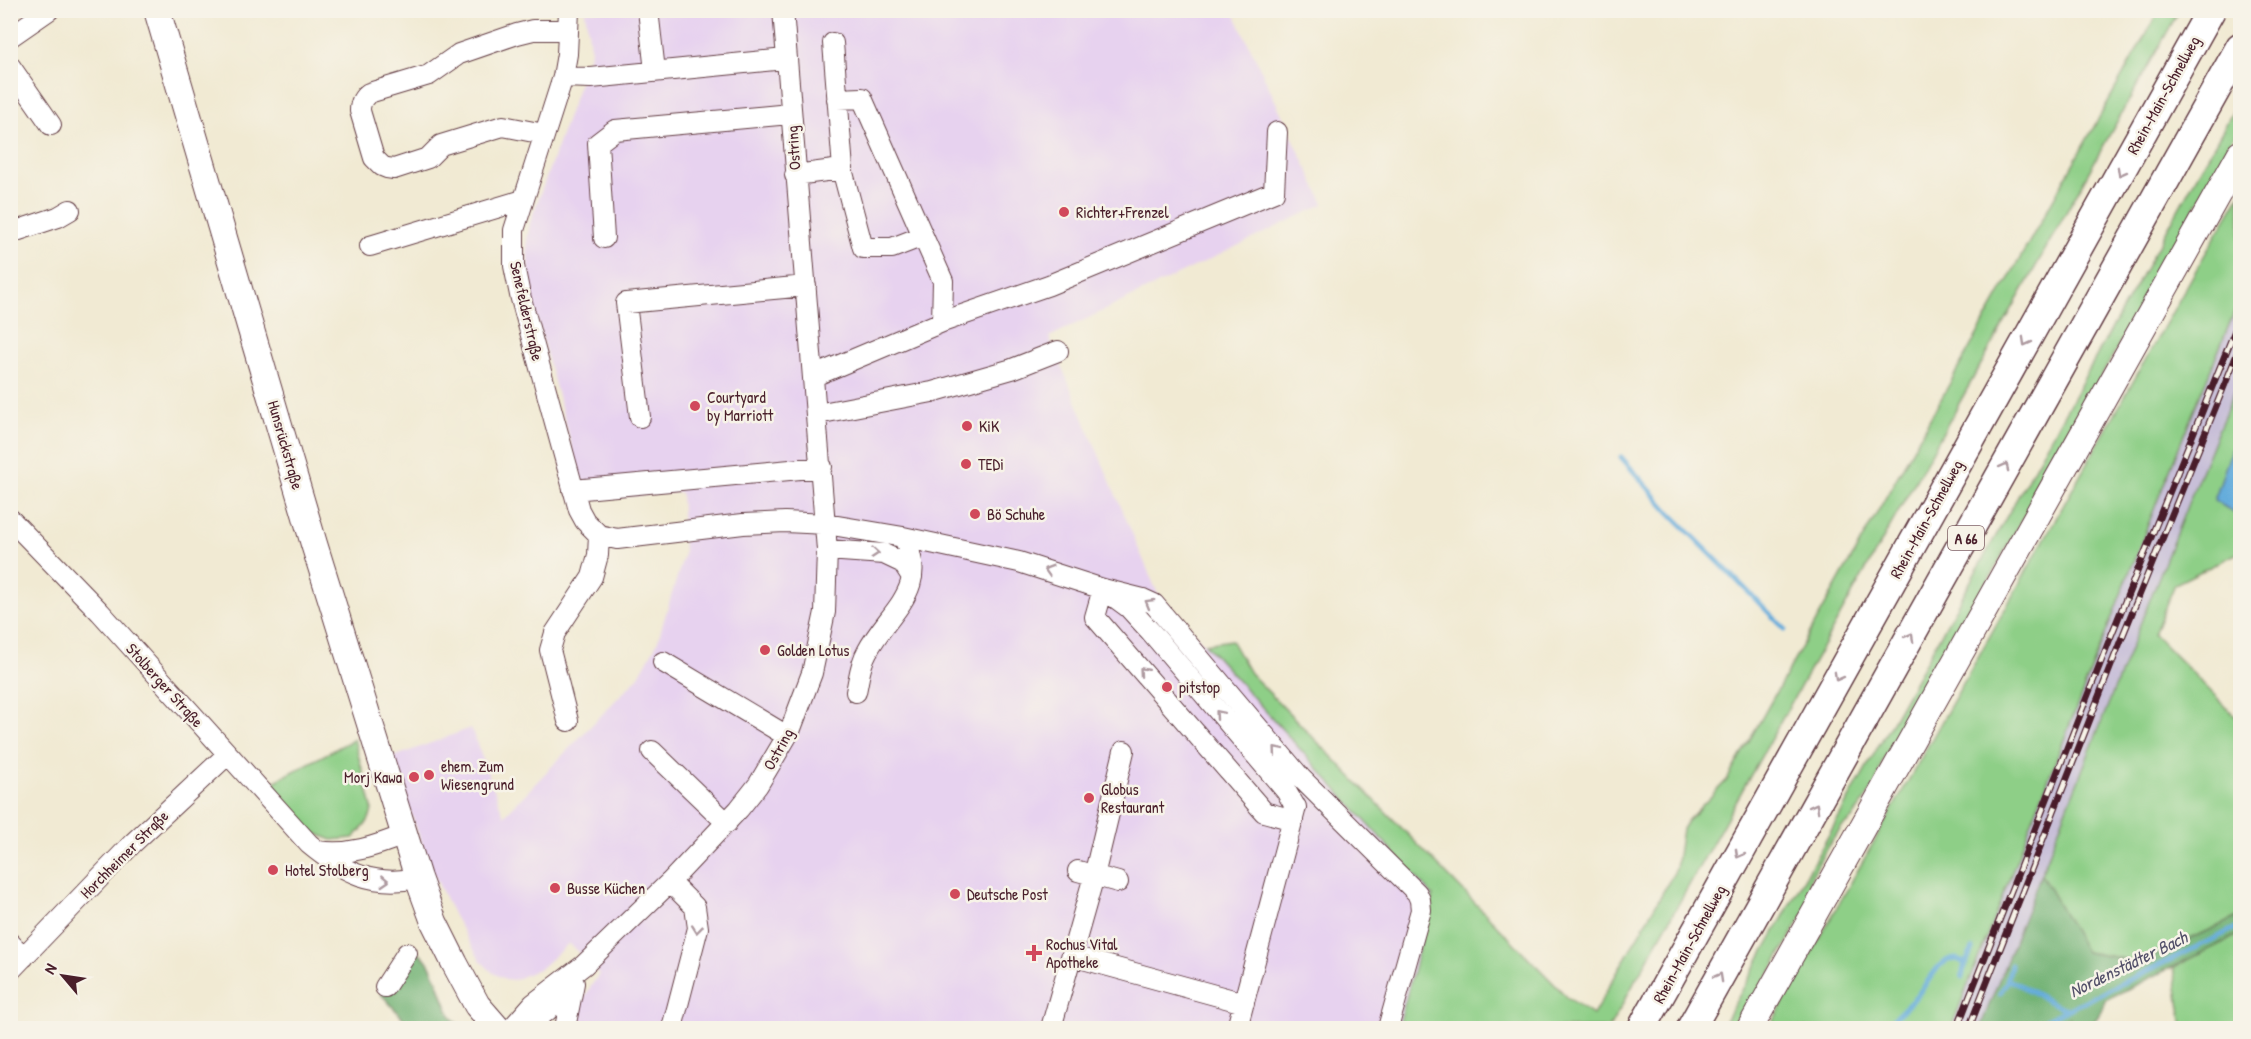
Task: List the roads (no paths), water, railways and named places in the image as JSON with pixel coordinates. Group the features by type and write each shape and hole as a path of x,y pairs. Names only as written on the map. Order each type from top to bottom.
{"highway":[{"name":"Rhein-Main-Schnellweg","path":"1642,1029 2211,10"},
{"name":"A 66","path":"1691,1029 2241,46"}],"main road":[{"name":"Hunsrückstraße","path":"157,10 314,544 418,878"},
{"path":"1750,1029 2241,154"},
{"path":"418,878 434,922 454,964 477,1005 497,1029"}],"street":[{"path":"10,37 49,10"},
{"path":"648,10 655,71"},
{"name":"Ostring","path":"525,1029 548,1010 579,973 727,823 758,784 787,736 802,702 820,643 827,591 828,550 783,10"},
{"path":"544,134 503,126 441,145 428,158 394,169 387,168 374,158 360,105 362,99 369,93 429,75 459,54 568,20"},
{"name":"Senefelderstraße","path":"568,20 563,76 514,230 514,266 573,490 585,521 599,535"},
{"path":"833,43 843,170 863,248 891,248 923,236"},
{"path":"563,76 591,78 786,60"},
{"path":"10,66 51,125"},
{"path":"837,99 862,98 943,281 942,322"},
{"path":"604,238 598,143 615,130 790,114"},
{"path":"814,376 942,322 1049,285 1274,192 1278,132"},
{"path":"795,175 843,170"},
{"path":"370,246 523,200"},
{"path":"10,233 58,217 70,210"},
{"path":"640,417 626,303 806,286"},
{"path":"817,414 932,392 1012,369 1058,351"},
{"path":"573,490 822,467"},
{"name":"Stolberger Straße","path":"10,519 100,612 227,754 318,851 370,880 401,881 418,878"},
{"path":"568,721 550,650 555,633 592,577 596,566 599,535 617,539 743,524 785,522 826,524 903,537 1019,562 1103,590 1143,599 1154,604 1163,613 1301,778 1417,893 1421,910 1388,1029"},
{"path":"856,692 866,653 906,597 912,578 912,560 903,537"},
{"path":"828,550 884,554 903,563 912,578"},
{"path":"1103,590 1095,617 1264,812 1294,814"},
{"path":"1103,590 1129,608 1151,632 1286,791 1294,814"},
{"path":"663,662 787,736"},
{"path":"652,751 727,823"},
{"path":"1051,1029 1072,956 1086,874 1124,751"},
{"name":"Horchheimer Straße","path":"15,957 227,754"},
{"path":"1238,1029 1300,791 1301,778"},
{"path":"318,851 331,853 372,848 404,835"},
{"path":"1086,874 1118,882"},
{"path":"670,882 695,907 698,928 672,1029"},
{"path":"385,987 407,953"},
{"path":"1072,956 1244,1003"},
{"path":"565,1029 579,973"},
{"name":"Ostring","path":"512,1029 533,1004 579,973"}],"water":[{"path":"2240,426 2240,517 2214,500"}],"waterway":[{"path":"1621,457 1670,513 1785,629"},
{"name":"Nordenstädter Bach","path":"2029,1028 2240,926"},
{"path":"1965,964 1973,949"},
{"path":"1884,1028 1916,997 1939,966 1948,960 1957,959 1965,963 1962,977"},
{"path":"2007,981 2011,965"},
{"path":"2000,993 2008,980 2067,1009"}],"railway":[{"path":"1957,1028 2111,636 2240,318"},
{"path":"1969,1028 2121,640 2240,347"}],"place":[{"name":"Richter+Frenzel","path":"1064,212"},
{"name":"Courtyard by Marriott","path":"695,406"},
{"name":"KiK","path":"967,426"},
{"name":"TEDi","path":"966,464"},
{"name":"Bö Schuhe","path":"975,514"},
{"name":"Golden Lotus","path":"765,650"},
{"name":"pitstop","path":"1167,687"},
{"name":"ehem. Zum Wiesengrund","path":"429,775"},
{"name":"Morj Kawa","path":"414,777"},
{"name":"Globus Restaurant","path":"1089,798"},
{"name":"Hotel Stolberg","path":"273,870"},
{"name":"Busse Küchen","path":"555,888"},
{"name":"Deutsche Post","path":"955,894"},
{"name":"Rochus Vital Apotheke","path":"1034,953"}]}
